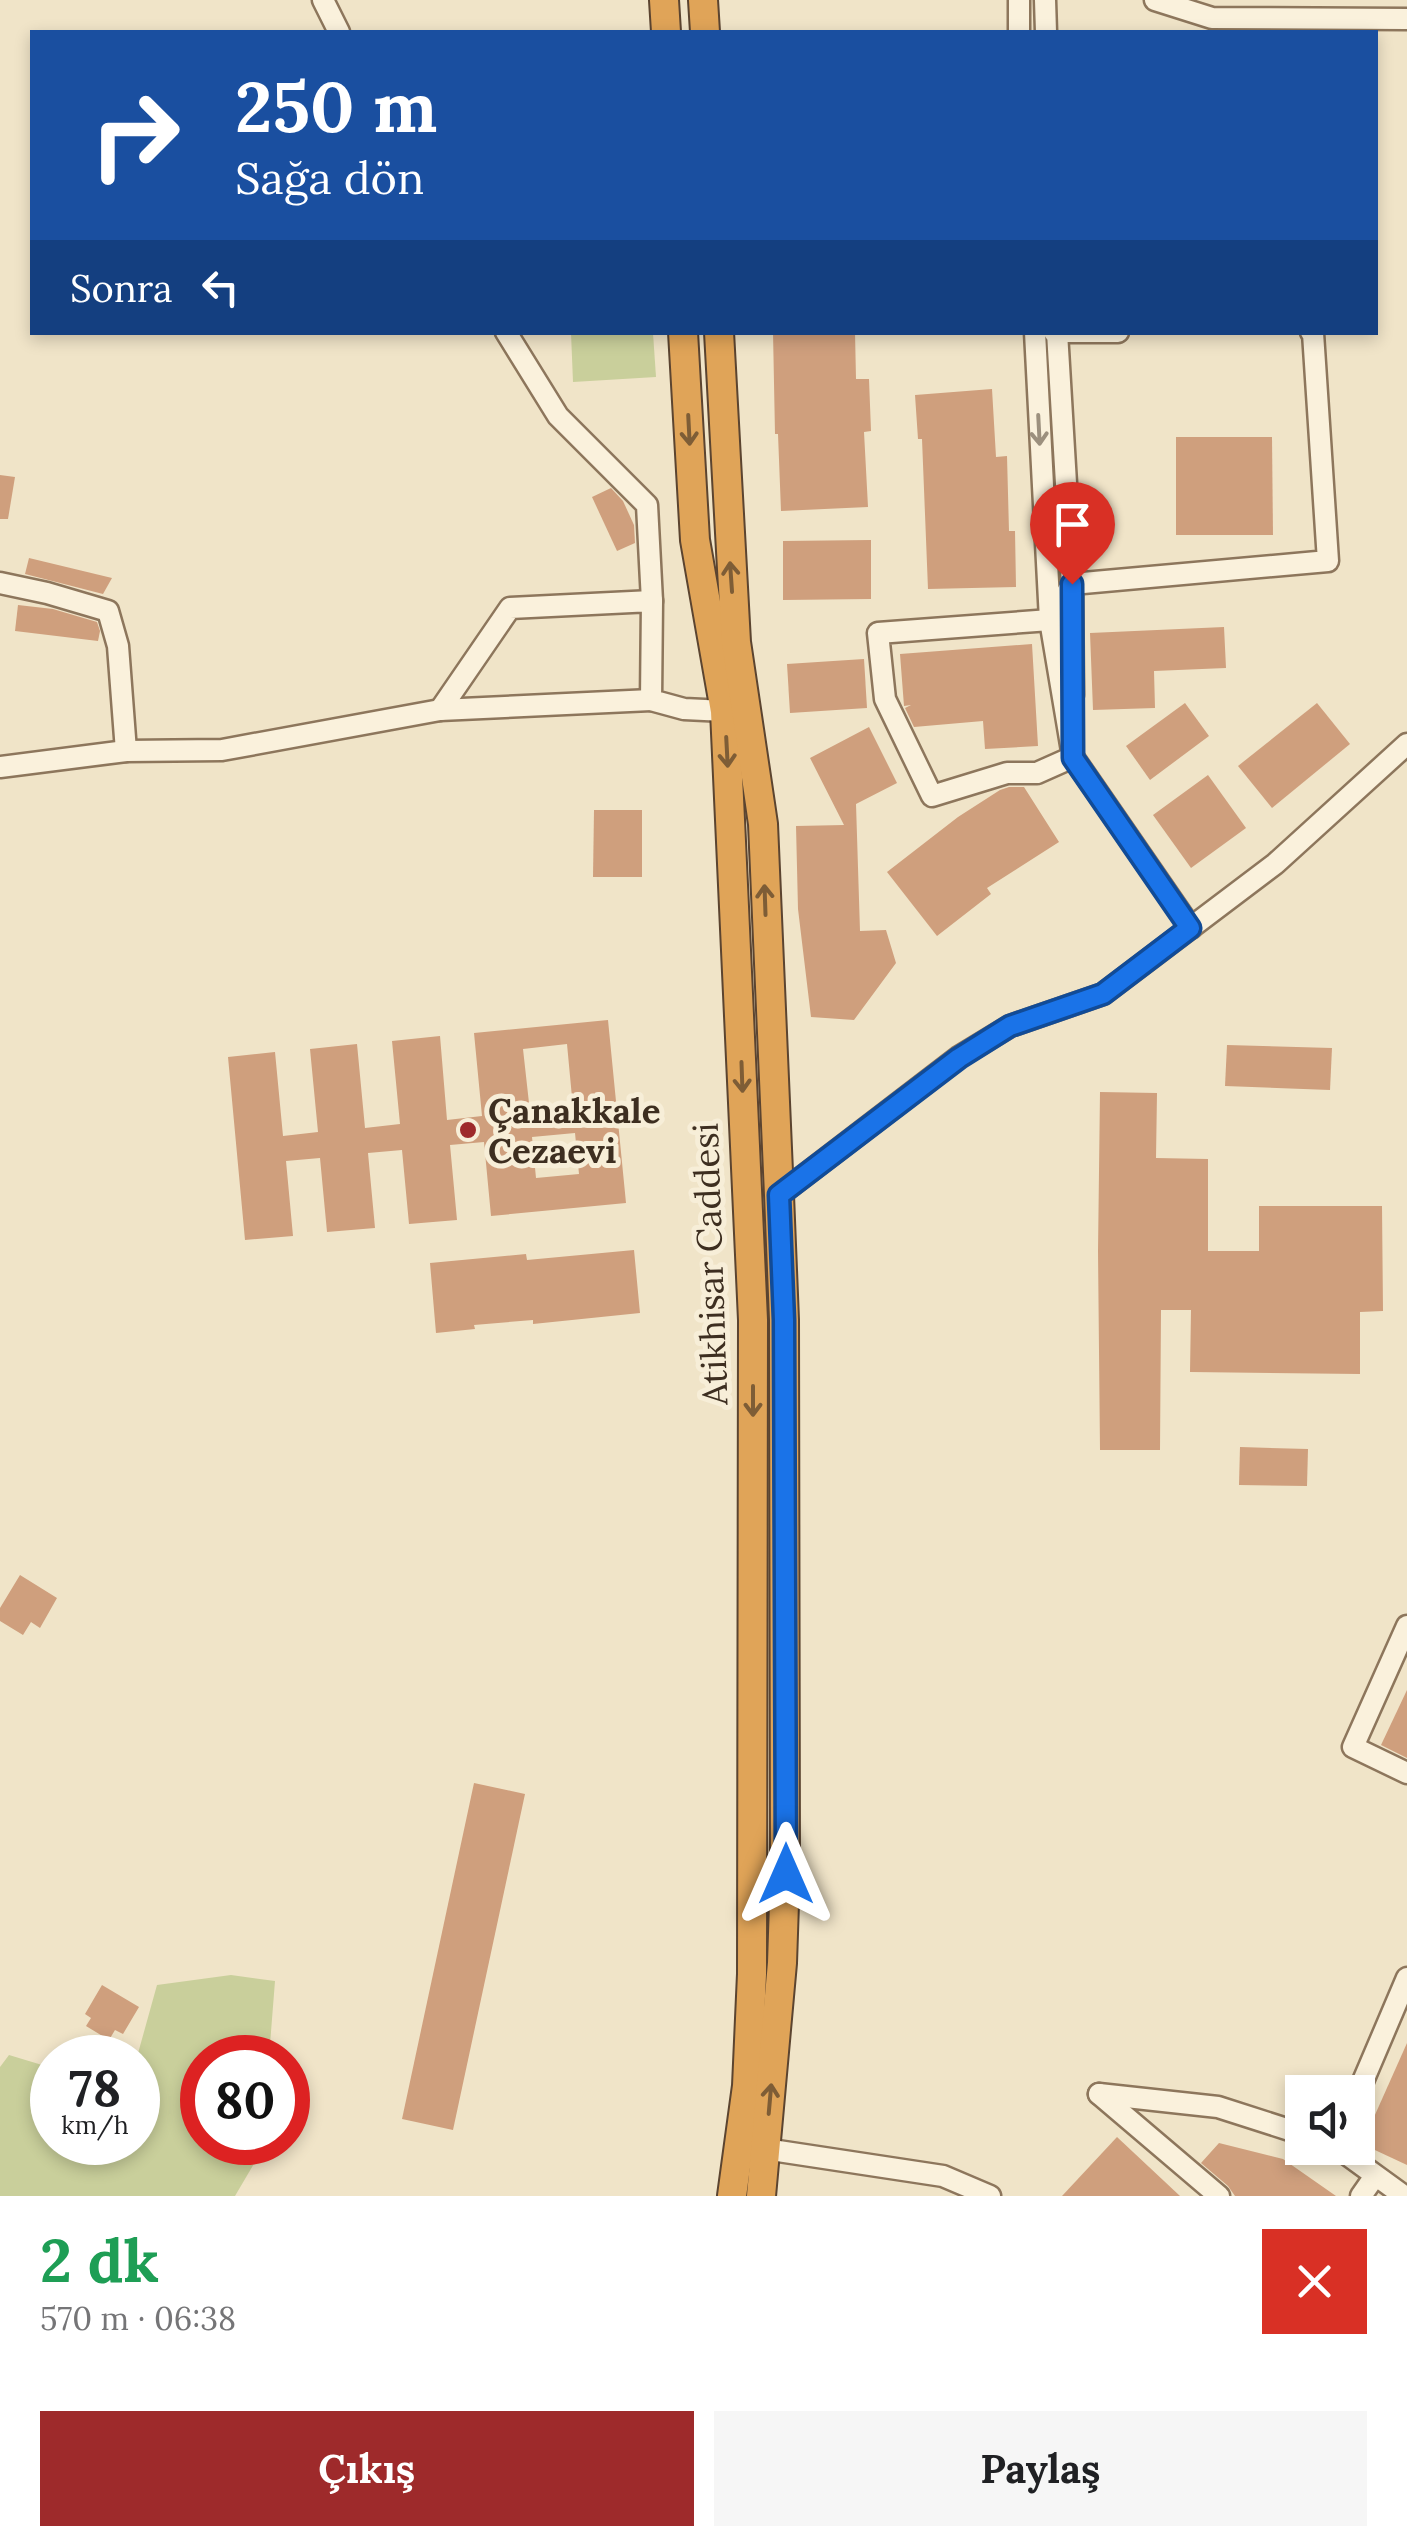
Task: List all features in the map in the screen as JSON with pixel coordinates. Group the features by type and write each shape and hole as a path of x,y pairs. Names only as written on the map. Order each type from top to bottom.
{"highway":[{"path":"664,0 666,30"},
{"path":"704,0 705,30"},
{"name":"Atikhisar Caddesi","path":"683,335 695,540 725,711 753,1320 751,1992 747,2086 732,2196"},
{"name":"Atikhisar Caddesi","path":"719,335 736,642 763,824 784,1320 786,1874 761,2196"},
{"path":"736,944 766,941"}],"street":[{"path":"323,0 338,30"},
{"path":"1019,0 1019,30"},
{"path":"1045,0 1046,30"},
{"path":"1155,0 1212,18 1407,19"},
{"path":"508,335 558,416 647,504 651,700"},
{"path":"1034,335 1050,620 1073,758 1190,928"},
{"path":"1056,335 1072,584 1073,758"},
{"path":"1072,584 1328,561 1313,335"},
{"path":"0,584 108,611 118,646 126,751"},
{"path":"1050,620 1072,584"},
{"path":"440,710 510,608 652,602"},
{"path":"1050,620 878,633 885,699 932,796 1007,774 1037,773 1073,758"},
{"path":"0,766 126,751 222,750 440,710 651,700 684,710 725,711"},
{"path":"779,1195 959,1058 1010,1026 1103,994 1275,864 1407,744"},
{"path":"1407,1626 1353,1747 1407,1773"},
{"path":"1365,2075 1407,1978"},
{"path":"1218,2196 1099,2094 1218,2107 1285,2129"},
{"path":"765,2149 943,2176 988,2196"},
{"path":"1360,2165 1404,2196"},
{"path":"1361,2196 1375,2176"}],"green space":[{"path":"571,335 653,335 656,377 573,382"},
{"path":"231,1975 275,1981 271,2035 180,2035 180,2165 253,2165 235,2196 0,2196 0,2067 9,2055 30,2061 30,2165 160,2165 160,2035 143,2035 157,1985"}],"building":[{"path":"773,335 855,335 856,379 869,379 871,431 864,432 868,507 781,511"},
{"path":"992,389 996,457 1007,456 1009,531 1015,531 1016,587 928,589 922,439 918,439 915,395"},
{"path":"1176,437 1272,437 1273,535 1176,535"},
{"path":"0,475 15,477 8,519 0,519"},
{"path":"611,488 623,501 634,525 635,543 617,551 592,497"},
{"path":"871,540 871,599 783,600 783,541"},
{"path":"29,558 112,578 103,594 25,574"},
{"path":"18,605 53,609 97,622 98,641 15,631"},
{"path":"1224,627 1226,668 1154,671 1155,708 1093,710 1090,633"},
{"path":"1032,644 1038,746 985,749 983,721 914,727 905,708 911,705 904,706 900,654"},
{"path":"864,659 867,708 790,713 787,664"},
{"path":"1185,703 1209,736 1150,780 1126,746"},
{"path":"1317,703 1350,744 1272,808 1238,766"},
{"path":"869,727 897,783 856,804 860,931 886,930 896,963 854,1020 811,1017 798,909 796,826 844,825 810,758"},
{"path":"1208,775 1246,828 1191,868 1153,815"},
{"path":"1009,787 1024,787 1059,842 987,888 991,894 937,936 887,872 958,817"},
{"path":"594,810 642,810 642,877 593,877"},
{"name":"Çanakkale Cezaevi","path":"608,1020 626,1203 491,1216 484,1142 450,1145 457,1220 409,1224 402,1150 368,1153 375,1228 327,1232 320,1158 286,1161 293,1236 245,1240 228,1057 275,1052 283,1136 318,1132 310,1049 357,1044 365,1128 400,1124 392,1041 440,1036 447,1120 482,1116 474,1033","holes":["567,1044 573,1108 530,1112 523,1049","575,1133 579,1174 536,1178 532,1137"]},
{"path":"1227,1045 1332,1048 1330,1090 1225,1086"},
{"path":"1100,1092 1157,1093 1156,1158 1208,1159 1208,1251 1259,1251 1259,1206 1382,1206 1383,1311 1360,1312 1360,1374 1190,1372 1191,1310 1161,1310 1160,1450 1100,1450"},
{"path":"634,1250 640,1313 533,1324 533,1320 474,1325 475,1329 436,1333 430,1263 526,1254 527,1260"},
{"path":"1240,1447 1308,1449 1307,1486 1239,1485"},
{"path":"20,1575 57,1598 40,1628 31,1622 23,1635 0,1621 0,1608"},
{"path":"1407,1690 1407,1758 1381,1745"},
{"path":"474,1783 525,1794 453,2130 402,2119"},
{"path":"102,1985 139,2007 123,2034 115,2030 112,2035 101,2035 86,2026 91,2018 85,2014"},
{"path":"1407,2043 1407,2165 1375,2150 1375,2115"},
{"path":"1117,2137 1180,2196 1062,2196"},
{"path":"1219,2143 1283,2159 1285,2165 1292,2165 1336,2196 1235,2196 1201,2163"}],"place":[{"name":"Çanakkale Cezaevi","path":"468,1130"}],"route":[{"path":"786,1874 784,1320 779,1195 959,1058 1010,1026 1103,994 1190,928 1073,758 1072,584"}]}
